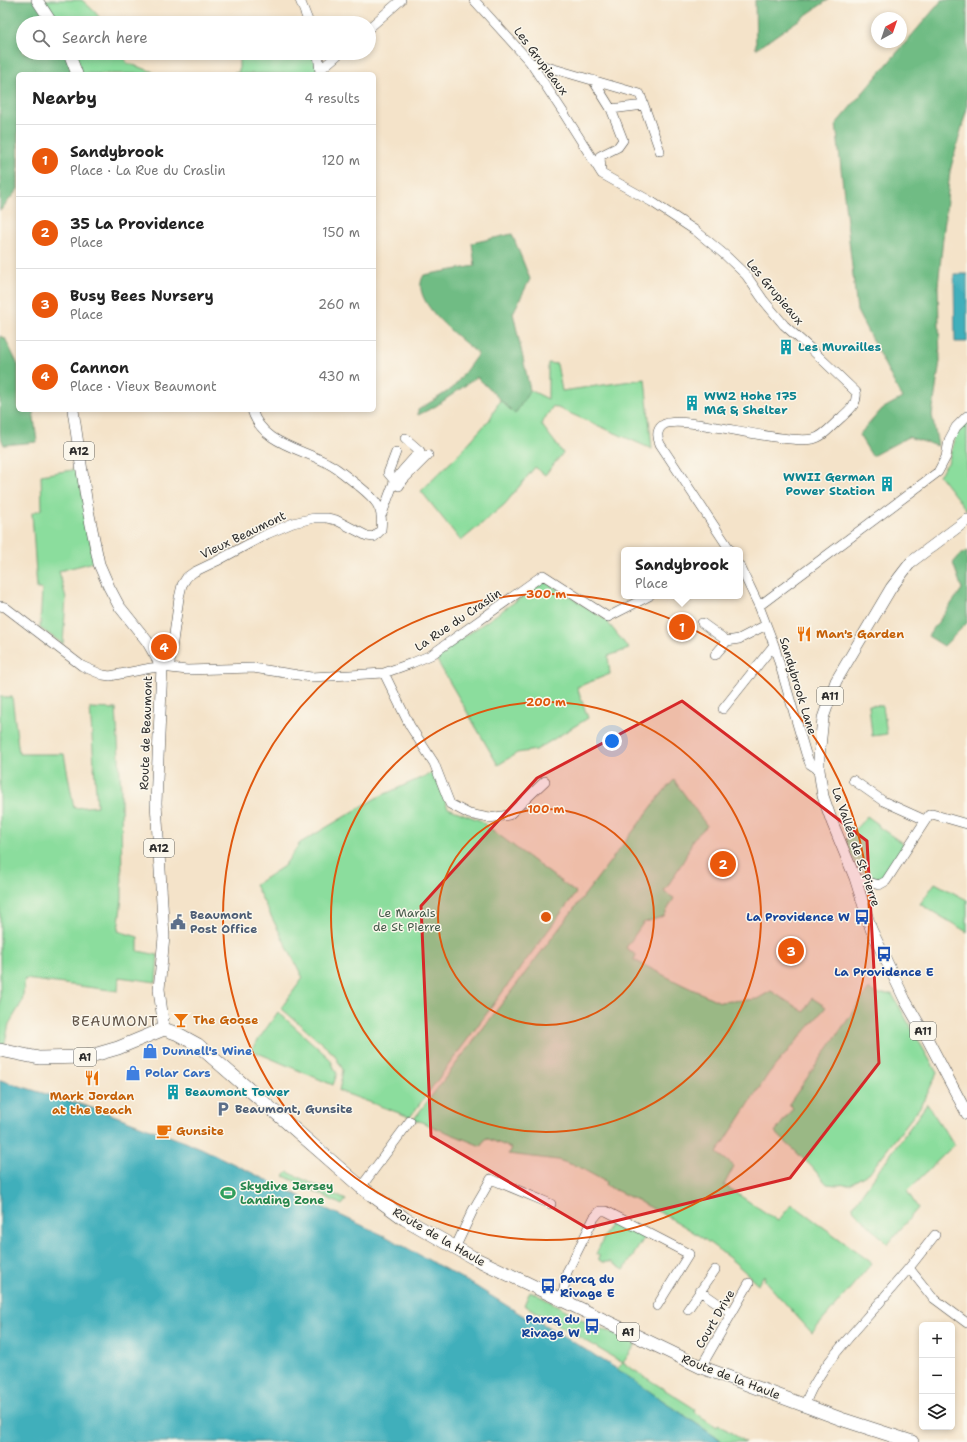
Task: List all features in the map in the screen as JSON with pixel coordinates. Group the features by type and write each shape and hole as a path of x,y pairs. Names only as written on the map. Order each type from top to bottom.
{"highway":[{"name":"A1","path":"0,1050 39,1058 87,1057 118,1048 164,1029"},
{"name":"Route de la Haule","path":"164,1029 178,1034 198,1045 361,1187 405,1219 472,1258 701,1367 912,1442"}],"main road":[{"path":"37,0 47,16"},
{"path":"72,60 76,72"},
{"name":"Route de Beaumont","path":"73,412 88,512 99,564 119,606 147,641 162,667 156,803 164,937 159,989 164,1029"},
{"name":"La Vallée de St Pierre","path":"967,520 911,562 891,588 849,658 836,681 823,718 820,734 819,770 823,796 855,878 871,929 905,1000 967,1114"}],"street":[{"path":"300,0 306,16"},
{"path":"376,22 401,0"},
{"name":"Les Grupieaux","path":"474,0 530,62 564,112 602,174 658,206 696,231 725,255 746,275 764,301 784,325 856,392 856,401 852,408 821,436 811,439 797,439 754,434 688,422 671,422 663,424 658,429 657,436 660,444 726,547"},
{"path":"319,60 320,72"},
{"path":"320,72 333,60"},
{"path":"530,62 640,94 660,152"},
{"path":"593,80 611,109 623,140 618,147 600,156 602,174"},
{"path":"611,109 644,105"},
{"path":"253,412 260,428 270,436 286,446 327,463 344,474 369,494 378,504 382,514"},
{"path":"743,572 759,606 938,472 946,457 949,440 956,426 967,416"},
{"path":"382,514 394,482 420,451 406,438"},
{"path":"396,452 388,473 394,482 399,486 428,455"},
{"name":"Vieux Beaumont","path":"162,667 170,663 182,585 187,577 194,572 217,562 267,534 293,523 314,518 336,520 368,536 374,537 381,530 382,514"},
{"name":"La Rue du Craslin","path":"0,606 5,606 82,666 89,670 110,676 162,667 187,670 253,668 311,677 384,673 431,655 543,575 608,617 643,599"},
{"name":"Sandybrook Lane","path":"759,606 781,667 806,754 810,764 819,770"},
{"path":"702,623 727,641"},
{"path":"716,655 727,641 740,639 766,625"},
{"path":"723,709 774,645"},
{"path":"384,673 410,726 434,763 450,804 469,814 489,818 508,815 545,781"},
{"path":"853,780 883,801 925,820"},
{"path":"855,878 879,885 886,881 929,815 932,814 967,824"},
{"path":"361,1187 410,1121"},
{"path":"455,1248 472,1210 491,1179 551,1204"},
{"path":"562,1300 567,1272 600,1210 606,1211 689,1254 657,1306"},
{"path":"805,1405 808,1396 826,1366 935,1235"},
{"path":"909,1268 932,1297 967,1323"},
{"path":"688,1309 715,1270"},
{"name":"Court Drive","path":"701,1367 749,1283"},
{"path":"700,1291 732,1313"}],"highlighted area":[{"path":"682,701 867,841 879,1063 790,1178 587,1228 431,1136 421,906 537,778"}],"green space":[{"path":"0,0 37,0 47,16 16,16 16,60 72,60 76,72 16,72 16,191 0,211"},
{"path":"42,0 82,0 98,16 53,16"},
{"path":"755,0 828,0 756,49"},
{"path":"942,0 967,0 967,108 950,171 938,286 940,361 932,415 938,446 908,437 872,456 859,435 882,409 902,398 857,311 836,124 901,48 907,48 907,41"},
{"path":"76,60 126,60 127,63 153,72 81,72"},
{"path":"239,60 316,60 318,72 239,72"},
{"path":"512,234 530,279 513,313 530,390 515,414 477,377 436,406 418,415 418,410 453,388 478,354 449,329 429,307 423,296 421,285 424,275 475,266 472,243"},
{"path":"0,336 5,338 16,361 16,412 33,412 37,442 4,445 0,436"},
{"path":"548,363 557,364 562,391 645,379 652,449 553,406 541,424 563,453 545,475 535,467 505,504 461,541 421,491 457,456 490,419 500,400 515,414 530,390 548,399"},
{"path":"967,421 967,511 939,475 948,463 956,433"},
{"path":"78,469 94,562 59,571 66,598 63,644 40,628 42,589 37,589 32,513 42,509 41,475"},
{"path":"967,551 967,623 944,646 928,636 962,589 953,563 961,554"},
{"path":"545,581 605,619 629,649 608,656 610,674 577,687 588,718 536,750 517,753 498,765 435,657"},
{"path":"0,697 12,697 19,754 64,754 74,808 97,806 90,708 116,709 121,790 122,898 118,931 138,937 138,951 158,955 156,982 119,977 118,991 25,979 22,1002 9,1024 4,1047 0,1046"},
{"path":"869,705 883,706 887,734 872,736"},
{"name":"Le Marais de St Pierre","path":"434,772 448,808 479,820 576,893 410,1117 339,1091 343,1070 334,1054 281,1008 303,978 255,885 284,866 300,843 376,798"},
{"path":"674,780 707,826 693,839 685,858 664,892 674,898 664,916 643,923 626,948 636,955 634,960 720,1002 757,999 771,991 804,1012 812,998 826,1007 769,1073 717,1153 734,1166 724,1185 778,1221 792,1204 872,1263 812,1333 765,1281 764,1275 758,1284 706,1240 649,1207 605,1185 606,1182 579,1167 558,1160 508,1154 511,1148 486,1138 481,1146 414,1119 663,792"},
{"path":"867,816 878,824 879,827 905,845 885,878 876,878 863,872 851,856 845,841"},
{"path":"935,883 967,900 967,932 920,904"},
{"path":"869,989 878,994 892,994 937,1073 923,1103 869,1173 850,1184 827,1184 811,1166 775,1132 793,1108 789,1104"},
{"path":"278,1012 330,1059 337,1074 333,1085 251,1050"},
{"path":"927,1104 954,1145 907,1191 918,1208 888,1244 854,1211 853,1206"},
{"path":"288,1172 346,1200 342,1205 284,1176"},
{"path":"612,1220 646,1235 624,1270 611,1262 603,1262 599,1260 599,1255 596,1254"},
{"path":"530,1291 575,1315 592,1326 614,1333 636,1344 623,1363 524,1305"},
{"path":"623,1363 695,1409 694,1412 717,1427 718,1424 745,1442 723,1442 617,1369"}],"water":[{"path":"954,274 967,274 967,342 955,342"},
{"path":"0,1080 105,1112 201,1148 387,1237 472,1284 530,1320 532,1317 617,1369 723,1442 0,1442"}],"place":[{"name":"Les Murailles","path":"786,347"},
{"name":"WW2 Hohe 175 MG & Shelter","path":"692,403"},
{"name":"WWII German Power Station","path":"887,484"},
{"name":"Sandybrook","path":"682,627"},
{"name":"Man's Garden","path":"804,634"},
{"name":"Cannon","path":"164,647"},
{"name":"35 La Providence","path":"723,864"},
{"name":"La Providence W","path":"862,917"},
{"name":"Beaumont Post Office","path":"178,922"},
{"name":"Busy Bees Nursery","path":"791,951"},
{"name":"La Providence E","path":"884,954"},
{"name":"The Goose","path":"181,1020"},
{"name":"Dunnell's Wine","path":"150,1051"},
{"name":"Polar Cars","path":"133,1073"},
{"name":"Mark Jordan at the Beach","path":"92,1078"},
{"name":"Beaumont Tower","path":"173,1092"},
{"name":"Beaumont, Gunsite","path":"223,1109"},
{"name":"Gunsite","path":"164,1131"},
{"name":"Skydive Jersey Landing Zone","path":"228,1193"},
{"name":"Parcq du Rivage E","path":"548,1286"},
{"name":"Parcq du Rivage W","path":"592,1326"}],"district":[{"name":"BEAUMONT","path":"115,1021"}]}
